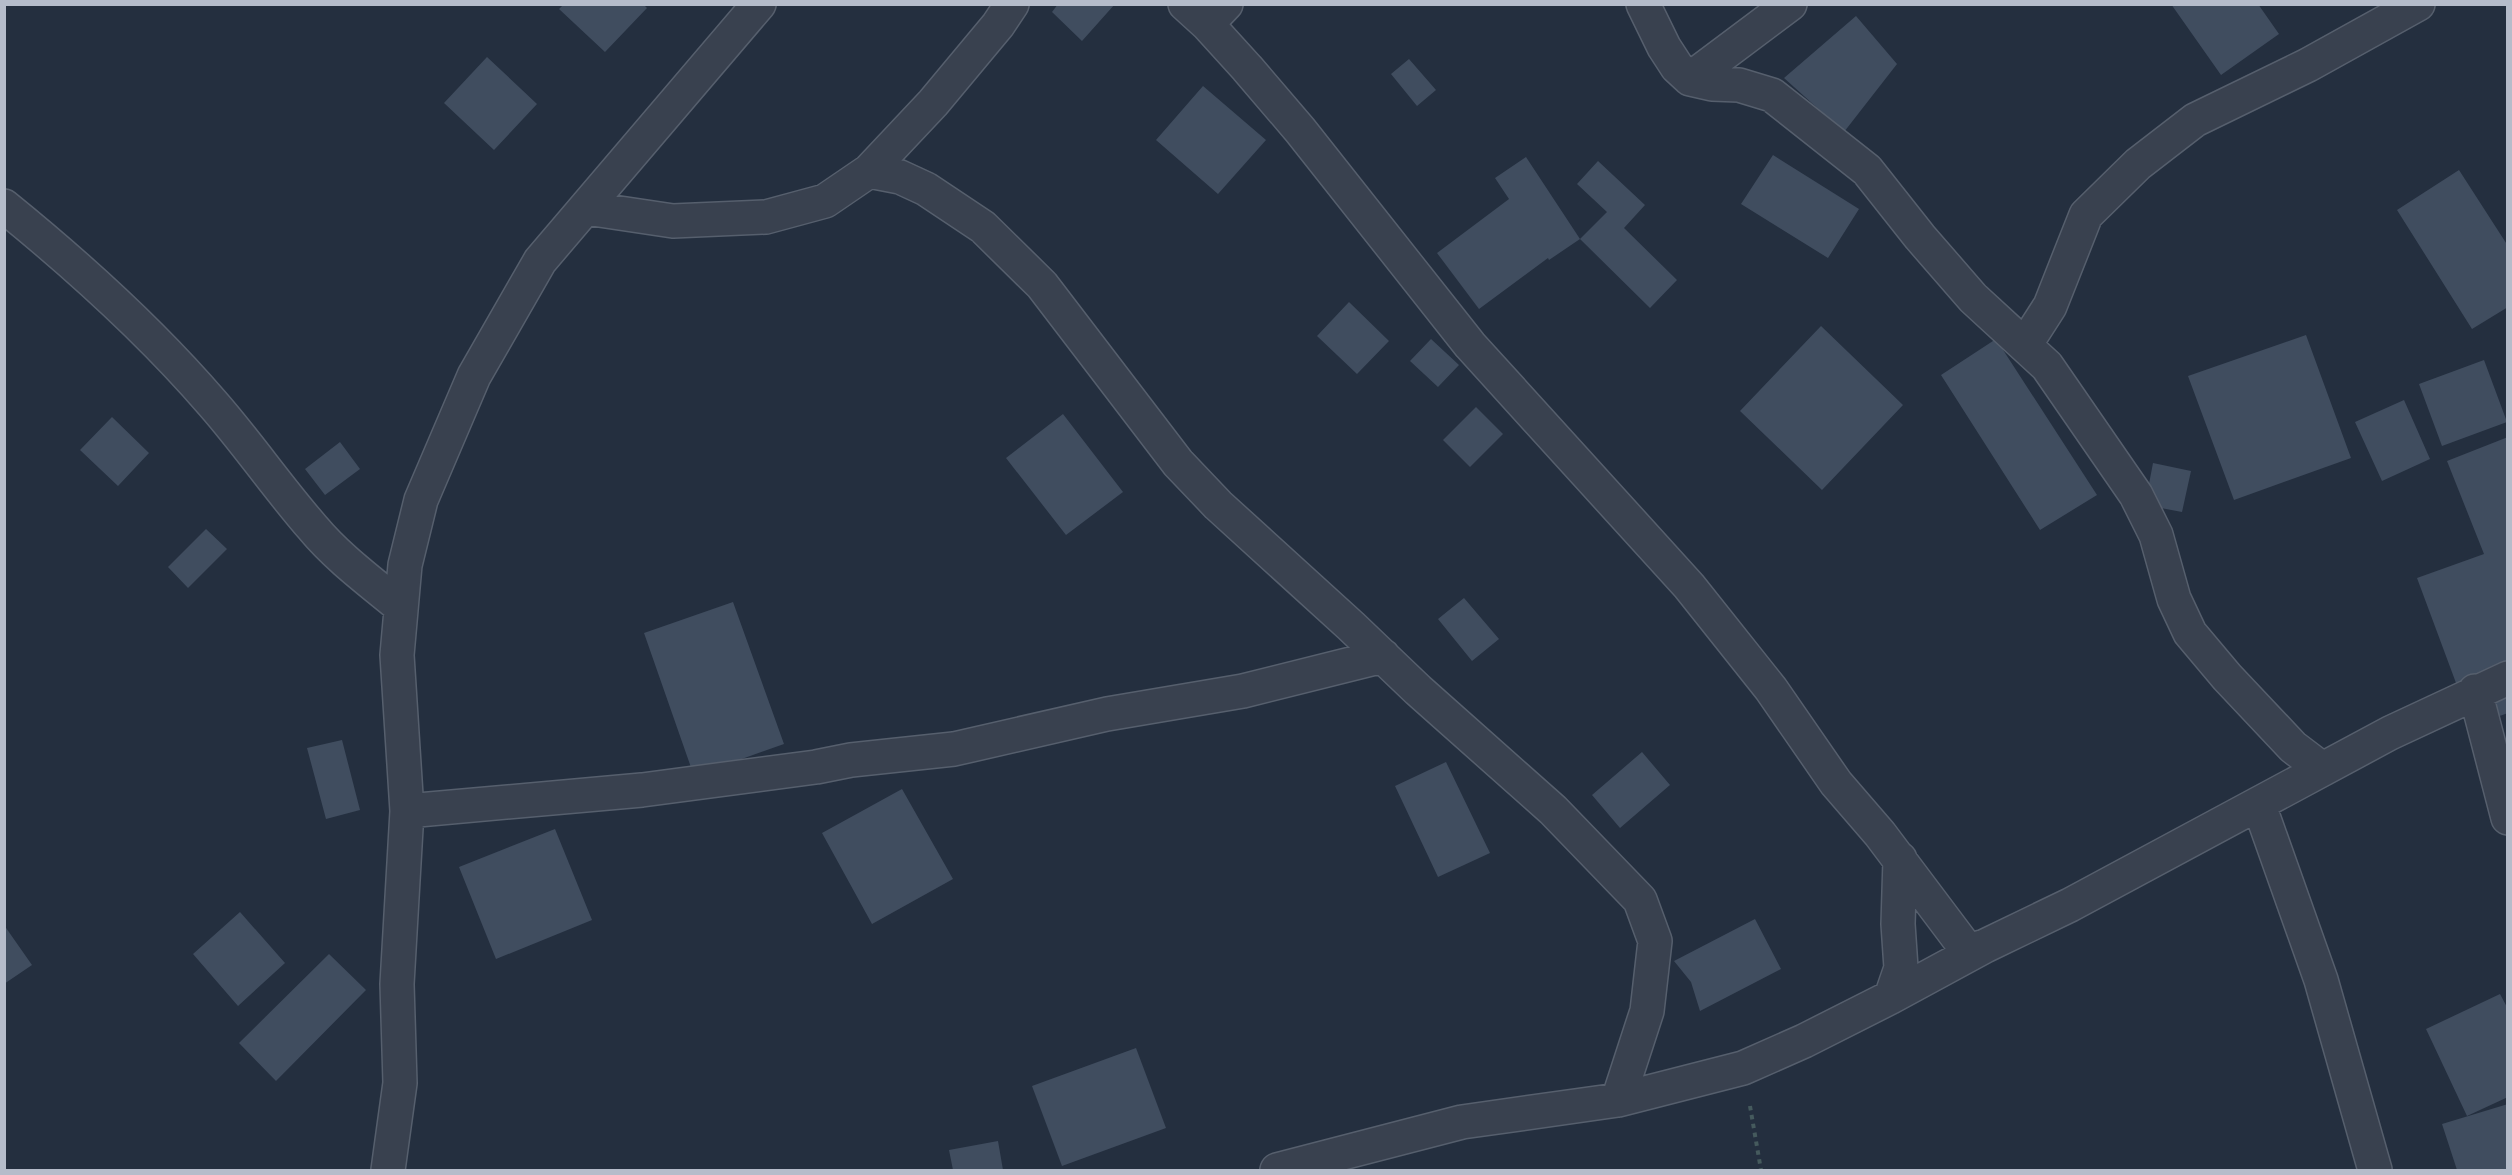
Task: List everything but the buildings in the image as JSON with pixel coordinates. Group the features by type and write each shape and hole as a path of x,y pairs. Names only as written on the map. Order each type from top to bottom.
{"street":[{"path":"388,1170 400,1083 397,984 407,811 397,655 405,565 421,500 474,376 540,261 759,4"},
{"path":"586,208 673,220 766,217 825,201 869,171 933,103 998,25 1012,4"},
{"path":"1643,4 1664,47 1677,67 1690,79 1713,84 1739,85 1772,95 1867,170 1920,237 1973,298 2047,366 2136,495 2156,536 2174,599 2190,633 2227,677 2293,747 2322,769"},
{"path":"1690,79 1790,4"},
{"path":"2025,345 2050,306 2086,215 2138,164 2195,120 2308,65 2418,4"},
{"path":"1206,11 1470,345 1689,586 1771,688 1836,783 1900,859 1968,951 1985,946"},
{"path":"869,171 900,177 926,189 983,227 1042,285 1178,463 1218,506 1552,810 1640,900 1654,941 1647,1011 1618,1100"},
{"path":"4,206 111,298 211,402 313,529 350,566 401,607"},
{"path":"407,811 642,790 851,760 954,749 1107,714 1243,691 1383,656"},
{"path":"1277,1170 1462,1122 1618,1100 1743,1068 1804,1041 1891,997 1985,946 2070,905 2322,769 2475,691 2508,678"},
{"path":"2475,691 2508,818"},
{"path":"2259,805 2322,980 2375,1170"},
{"path":"1891,997 1901,968 1898,924 1900,859"}],"path":[{"path":"1743,1068 1761,1170"}]}
